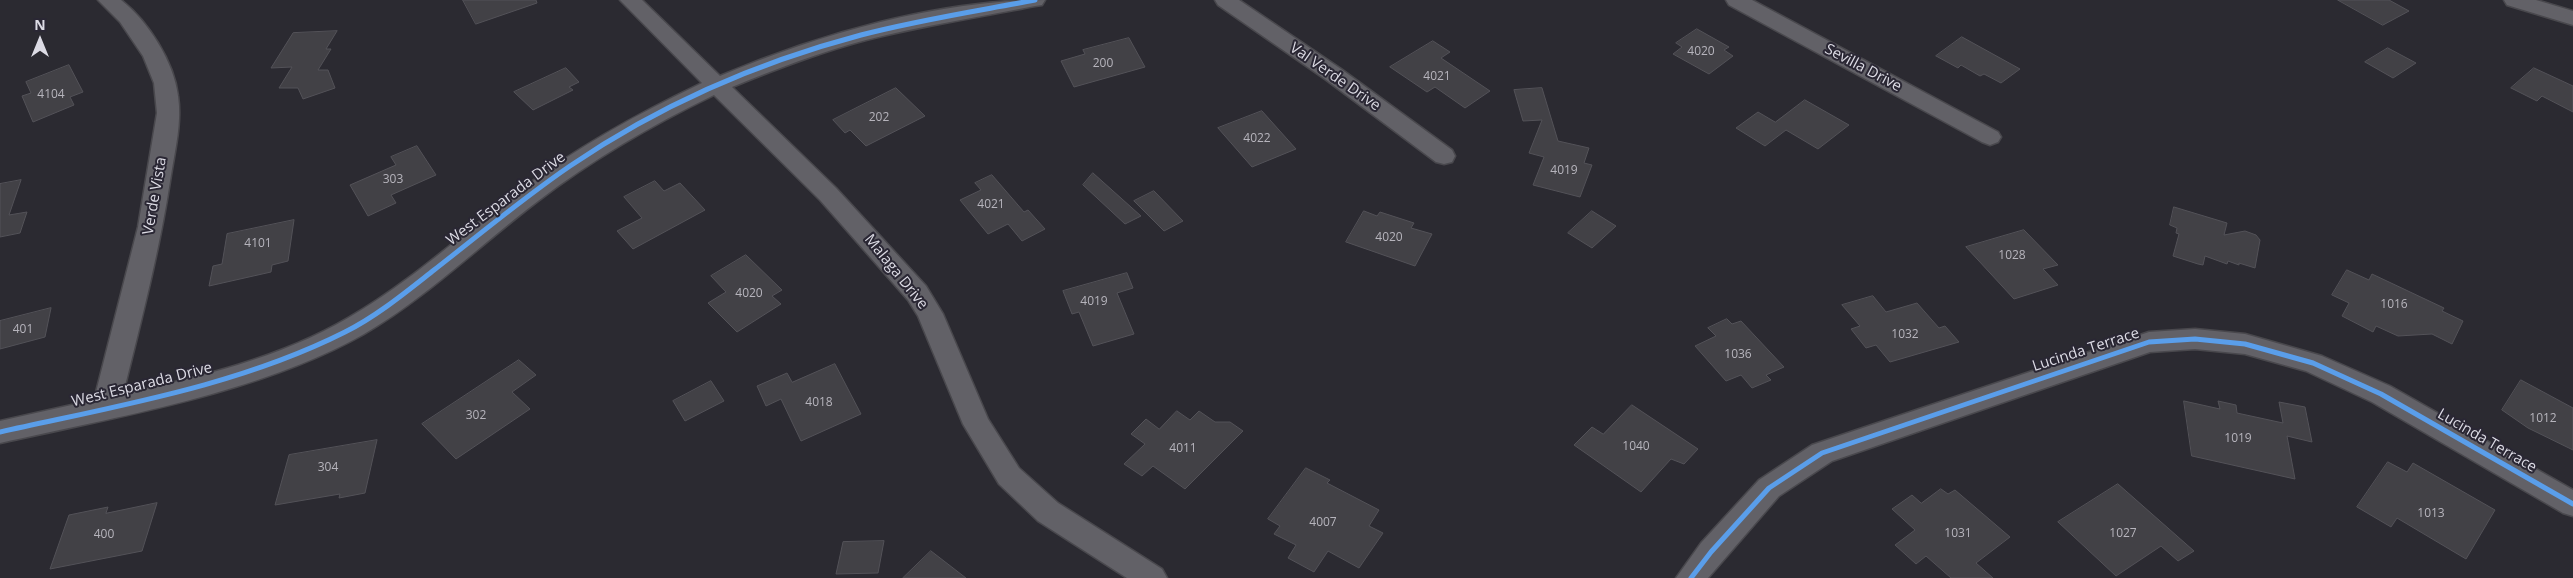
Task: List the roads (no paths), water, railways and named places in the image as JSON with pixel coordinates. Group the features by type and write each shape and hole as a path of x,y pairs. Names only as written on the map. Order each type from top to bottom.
{"street":[{"name":"Verde Vista","path":"106,408 154,211 169,114 167,93 154,58 130,21 108,0"},
{"name":"Malaga Drive","path":"630,0 828,194 917,293 930,314 977,424 1009,476 1048,512 1152,578"},
{"name":"West Esparada Drive","path":"0,432 106,408 225,378 274,363 348,330 401,296 529,196 589,153 653,117 718,87 840,41 891,28 1035,0"},
{"name":"Val Verde Drive","path":"1225,0 1444,156"},
{"name":"Sevilla Drive","path":"1736,0 1990,137"},
{"path":"2514,0 2573,18"},
{"name":"Lucinda Terrace","path":"1691,578 1711,552 1769,488 1822,453 2149,342 2195,338 2245,344 2313,363 2381,394 2573,504"}]}
